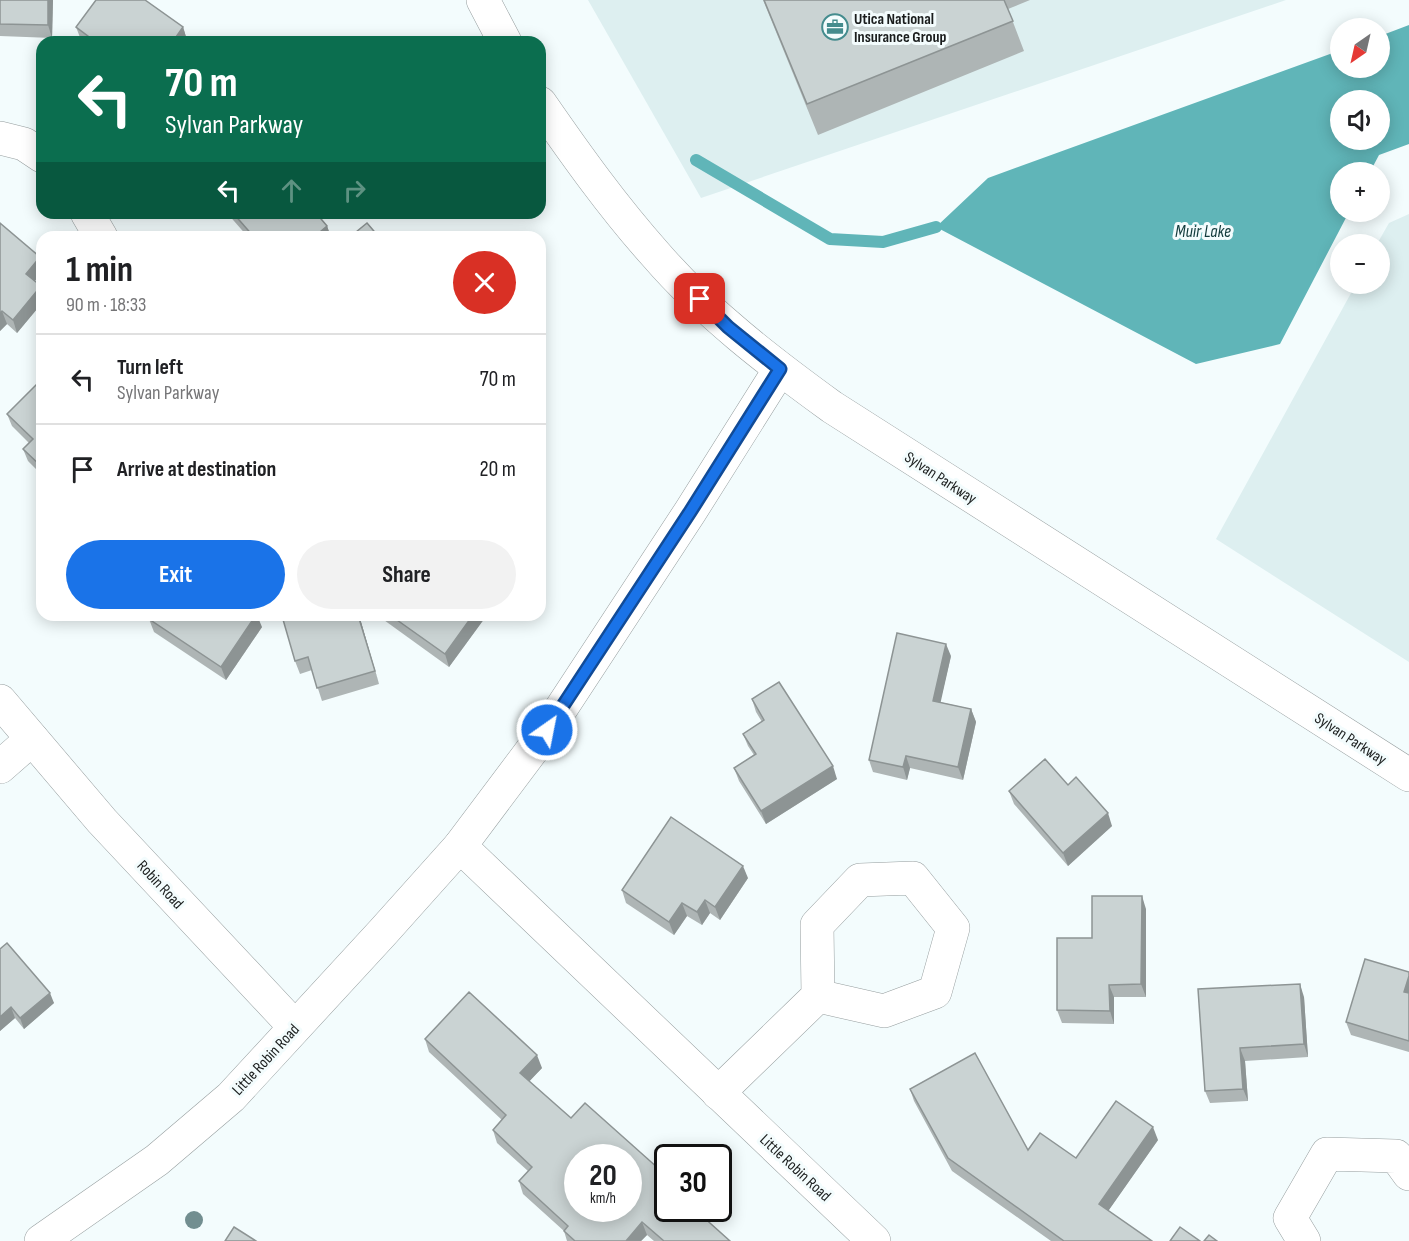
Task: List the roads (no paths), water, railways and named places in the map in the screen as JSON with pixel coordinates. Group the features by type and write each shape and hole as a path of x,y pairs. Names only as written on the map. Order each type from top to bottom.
{"street":[{"path":"483,0 502,36"},
{"name":"Sylvan Parkway","path":"546,112 593,180 657,257 728,327 780,369 832,407 1409,774"},
{"path":"0,138 24,144 36,152"},
{"name":"Little Robin Road","path":"41,1241 157,1160 231,1097 459,846 547,730 690,512 780,369"},
{"name":"Robin Road","path":"0,701 102,820 295,1027"},
{"path":"0,767 32,739"},
{"name":"Little Robin Road","path":"459,846 874,1241"},
{"path":"718,1093 818,996 817,925 860,880 913,878 953,928 935,992 884,1011 818,996"},
{"path":"1304,1241 1290,1218 1327,1154 1396,1156 1409,1174"}],"water":[{"name":"Muir Lake","path":"1409,25 1409,144 1379,155 1375,162 1330,162 1330,222 1344,222 1338,234 1330,234 1330,248 1280,344 1196,364 936,227 988,178 1330,54 1330,78 1390,78 1390,32"}],"waterway":[{"path":"696,160 830,239 883,242 936,227"}],"place":[{"name":"Utica National Insurance Group","path":"835,27"}]}
